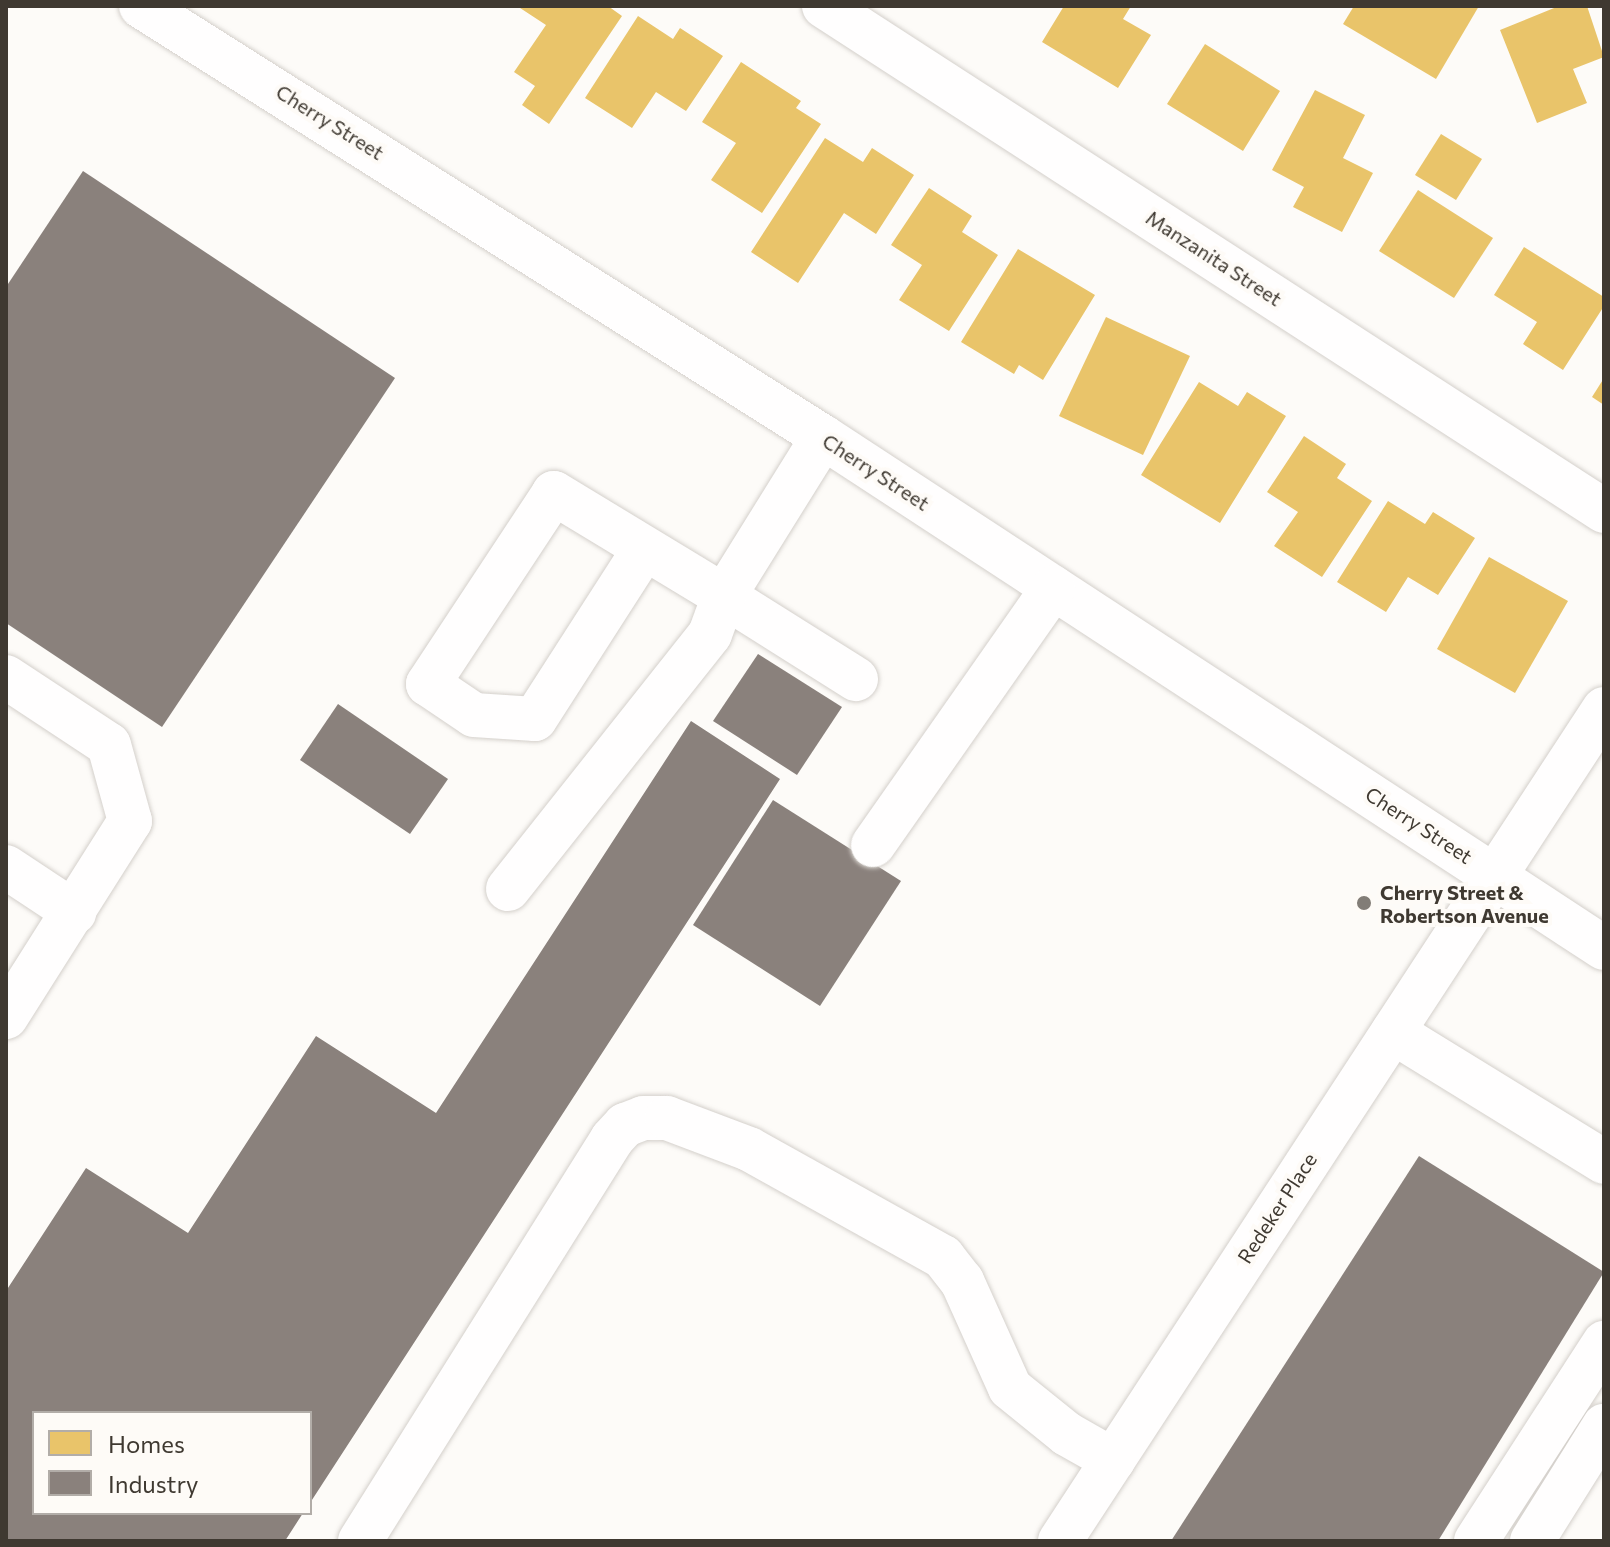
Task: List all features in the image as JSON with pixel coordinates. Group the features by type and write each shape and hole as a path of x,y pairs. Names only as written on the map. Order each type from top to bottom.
{"street":[{"name":"Cherry Street","path":"141,6 823,437 1604,948"},
{"name":"Manzanita Street","path":"824,6 1604,511"},
{"path":"508,889 710,634 724,596 823,437"},
{"path":"644,549 535,719 474,715 428,684 554,493 856,679"},
{"path":"873,845 1053,588"},
{"path":"6,677 109,745 130,821 6,1017"},
{"name":"Redeker Place","path":"1060,1541 1604,709"},
{"path":"6,867 74,912"},
{"path":"1393,1032 1604,1162"},
{"path":"360,1541 612,1139 625,1125 643,1118 667,1118 749,1149 943,1257 962,1281 1010,1388 1067,1434 1113,1460"},
{"path":"1476,1541 1604,1343"},
{"path":"1532,1541 1604,1426"}],"building: Homes":[{"path":"517,6 608,6 622,16 549,124 522,105 535,86 514,72 546,25"},
{"path":"1064,6 1131,6 1123,19 1151,35 1118,88 1042,42"},
{"path":"1354,6 1479,6 1436,79 1343,24"},
{"path":"1559,6 1587,6 1604,57 1573,69 1587,103 1537,123 1500,30"},
{"path":"638,16 673,39 680,28 723,56 686,111 656,92 632,128 585,98"},
{"path":"1205,44 1280,91 1243,151 1167,104"},
{"path":"741,62 801,101 796,108 821,124 762,213 711,180 736,143 702,122"},
{"path":"1315,90 1365,115 1343,158 1373,173 1342,232 1293,207 1304,187 1272,170"},
{"path":"1441,134 1482,159 1456,200 1415,175"},
{"path":"825,138 863,162 872,148 914,175 876,234 844,213 798,283 751,252"},
{"path":"929,188 972,216 962,232 998,255 949,331 899,300 922,265 891,245"},
{"path":"1418,190 1493,238 1454,298 1379,251"},
{"path":"1524,247 1604,297 1604,306 1563,370 1523,344 1537,322 1494,295"},
{"path":"1018,249 1095,295 1043,380 1019,365 1014,374 961,342"},
{"path":"1106,317 1190,356 1143,455 1059,416"},
{"path":"1604,378 1604,405 1592,397"},
{"path":"1199,382 1238,406 1247,392 1286,416 1220,523 1141,475"},
{"path":"1304,436 1346,464 1337,478 1372,501 1322,577 1274,546 1298,512 1267,492"},
{"path":"1388,501 1425,524 1433,512 1475,538 1438,595 1408,577 1386,612 1337,582"},
{"path":"1489,557 1568,601 1515,693 1437,649"}],"building: Industry":[{"path":"83,171 395,378 162,727 6,623 6,287"},
{"path":"758,654 842,707 797,775 713,721"},
{"path":"338,704 448,779 410,834 300,760"},
{"path":"691,721 780,779 312,1500 312,1411 32,1411 32,1515 302,1515 285,1541 6,1541 6,1291 86,1168 188,1233 316,1036 436,1113"},
{"path":"773,800 901,881 820,1006 693,925"},
{"path":"1419,1156 1604,1272 1438,1541 1171,1541"}],"place":[{"name":"Cherry Street & Robertson Avenue","path":"1364,903"}]}
